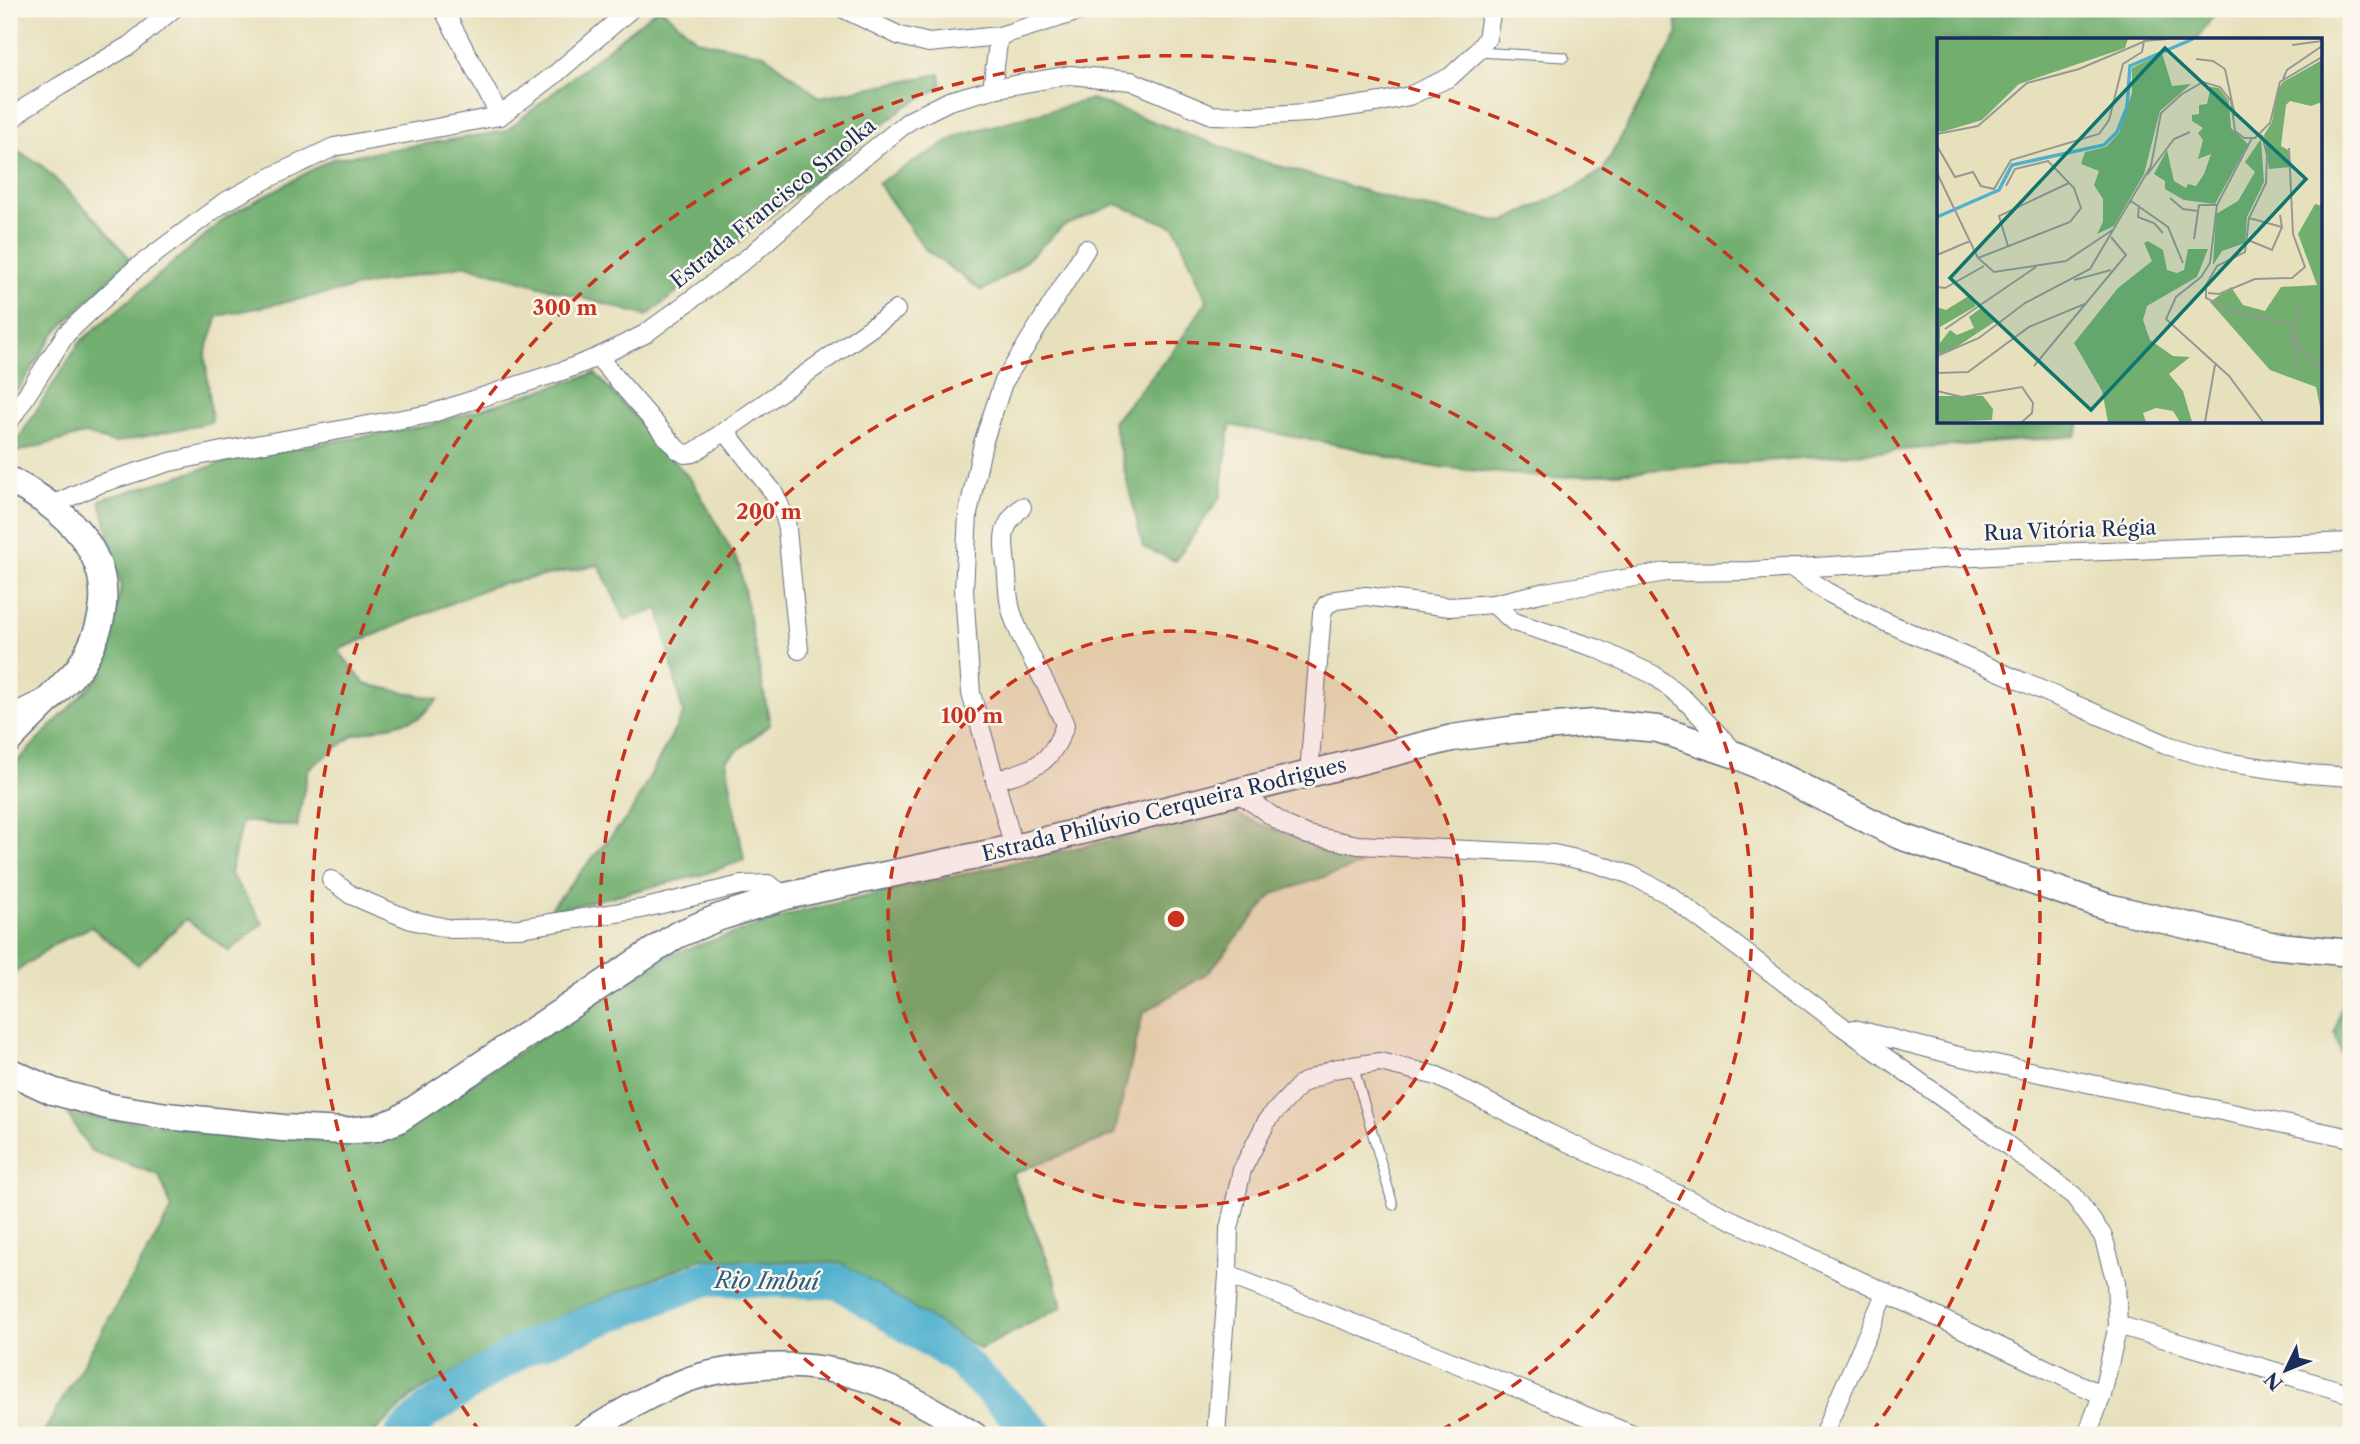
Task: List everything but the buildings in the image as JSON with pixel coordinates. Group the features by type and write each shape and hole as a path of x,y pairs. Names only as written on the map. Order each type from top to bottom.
{"main road":[{"path":"9,480 52,506 74,525 90,547 101,573 104,594 96,635 81,665 9,740"},
{"name":"Estrada Philúvio Cerqueira Rodrigues","path":"9,1071 52,1091 111,1107 167,1116 303,1129 346,1131 376,1128 398,1120 677,935 717,918 786,896 1014,848 1452,738 1517,729 1595,723 1658,729 1739,756 1900,836 2109,907 2271,944 2351,953"}],"street":[{"path":"9,122 48,93 131,45 173,9"},
{"path":"443,9 500,116"},
{"path":"844,9 900,37 929,43 999,36 1086,9"},
{"name":"Estrada Francisco Smolka","path":"52,506 99,484 170,462 430,414 598,357 645,334 750,256 843,174 909,121 948,101 992,89 1070,75 1131,81 1212,115 1307,113 1409,96 1450,77 1477,52 1486,38 1492,9"},
{"path":"9,422 66,334 136,268 223,203 334,147 500,116 554,76 629,10"},
{"path":"992,89 999,36"},
{"path":"1014,848 971,693 964,590 968,514 982,443 1003,383 1086,248"},
{"path":"598,357 677,449 685,454 693,453 896,310"},
{"path":"726,431 774,493 786,520 799,650"},
{"path":"995,781 1040,765 1057,748 1065,725 1057,704 1022,640 1011,610 1003,536 1009,519 1022,507"},
{"name":"Rua Vitória Régia","path":"1310,773 1322,613 1326,605 1336,600 1366,596 1450,607 1493,604 1545,592 1666,572 1751,571 2024,554 2351,542"},
{"path":"1791,568 1827,592 1881,620 2170,746 2224,762 2351,777"},
{"path":"1493,604 1514,622 1596,648 1654,675 1684,699 1739,756"},
{"path":"9,715 56,692"},
{"path":"1239,793 1285,825 1308,835 1358,845 1554,854 1594,863 1631,876 1668,895 2074,1196 2103,1236 2116,1282 2118,1325 2102,1395 2087,1435"},
{"path":"331,880 351,895 411,920 452,929 519,928 641,909 741,885 768,884 786,896"},
{"path":"1843,1027 1962,1057 2351,1138"},
{"path":"1216,1435 1229,1229 1242,1170 1268,1119 1301,1084 1334,1069 1380,1062 1437,1076 1548,1133 2102,1395"},
{"path":"1228,1275 1633,1435"},
{"path":"1823,1435 1886,1293"},
{"path":"2118,1325 2351,1394"},
{"path":"583,1435 682,1381 723,1370 768,1365 808,1365 850,1374 897,1390 975,1435"}],"lane":[{"path":"1477,52 1564,57"},
{"path":"1353,1065 1393,1205"}],"green space":[{"path":"657,9 662,9 697,40 764,54 819,97 940,74 942,87 906,106 647,316 465,265 218,316 205,355 212,422 114,443 85,434 9,454 80,342 228,216 332,159 506,131"},
{"path":"1674,9 2218,9 2197,38 1937,38 1937,424 2079,424 2076,436 1552,478 1418,465 1350,447 1230,425 1221,496 1175,561 1143,547 1113,422 1174,350 1207,301 1175,227 1116,204 1063,226 1017,269 982,291 926,250 878,183 962,134 1092,99 1255,159 1413,205 1503,222 1575,188 1603,170 1678,33"},
{"path":"9,147 40,164 99,222 130,259 53,335 9,404"},
{"path":"595,373 693,482 739,564 770,724 726,760 744,860 701,875 547,912 630,814 683,714 659,609 625,620 599,565 492,586 338,650 365,684 438,699 419,718 354,735 308,769 297,827 242,821 230,873 263,923 229,951 186,919 138,965 91,927 56,943 9,977 9,770 102,674 121,586 100,500 242,457 431,425"},
{"path":"1231,812 1361,865 1273,894 1208,973 1143,1013 1114,1135 1012,1174 1055,1279 1062,1307 980,1349 841,1263 702,1259 532,1328 414,1395 371,1435 42,1435 172,1209 159,1175 91,1151 68,1115 373,1146 672,954 799,912"},
{"path":"2348,977 2351,978 2351,1086 2335,1033"}],"waterway":[{"name":"Rio Imbuí","path":"402,1435 427,1411 522,1349 708,1278 839,1282 957,1357 1037,1435"}]}
